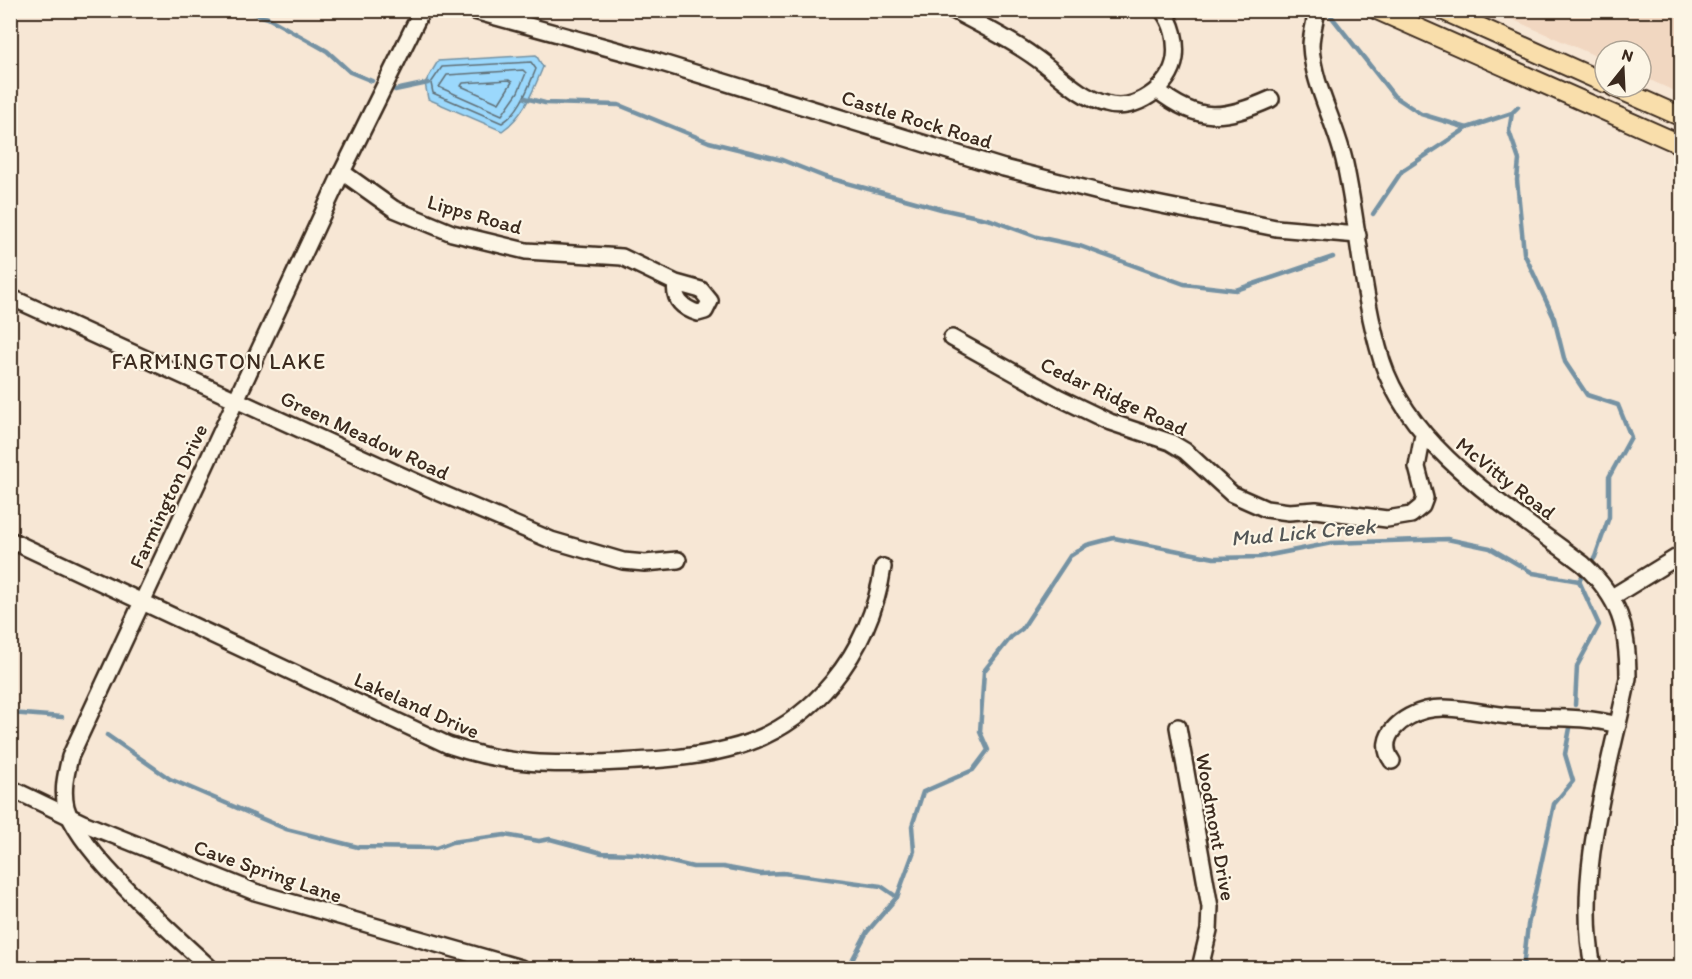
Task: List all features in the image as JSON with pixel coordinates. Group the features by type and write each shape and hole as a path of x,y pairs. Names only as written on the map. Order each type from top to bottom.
{"main road":[{"path":"1377,10 1682,145"},
{"path":"1442,10 1593,78"},
{"path":"1641,99 1682,117"}],"street":[{"name":"Farmington Drive","path":"210,969 128,891 87,842 70,816 64,793 70,757 342,172 422,10"},
{"name":"Castle Rock Road","path":"471,10 649,59 1004,168 1107,194 1276,228 1358,235"},
{"path":"953,10 1026,51 1096,101 1109,105 1130,105 1157,90 1171,71 1175,58 1172,27 1162,10"},
{"name":"McVitty Road","path":"1317,10 1311,47 1317,74 1343,155 1372,319 1382,361 1403,406 1423,435 1464,473 1595,575 1612,597 1621,615 1628,651 1628,678 1592,846 1588,894 1593,969"},
{"path":"1157,90 1184,109 1215,115 1248,109 1271,99"},
{"name":"Lipps Road","path":"342,172 367,192 400,212 452,233 526,251 622,257 676,283"},
{"name":"Green Meadow Road","path":"10,297 237,398 438,492 551,540 623,561 645,563 678,560"},
{"name":"Cedar Ridge Road","path":"952,338 1110,422 1170,441 1185,451 1232,494 1266,509 1336,512 1387,519 1411,515 1422,506 1425,498 1417,467 1423,435"},
{"name":"Lakeland Drive","path":"10,540 448,745 518,763 594,763 662,759 729,749 760,738 798,716 819,698 848,664 875,604 883,567"},
{"path":"1612,597 1682,554"},
{"path":"1392,761 1387,751 1393,729 1410,715 1428,710 1443,708 1515,716 1571,716 1618,725"},
{"name":"Woodmont Drive","path":"1178,727 1210,907 1209,930 1200,969"},
{"name":"Cave Spring Lane","path":"10,788 70,816 293,905 521,969"}],"shaded area":[{"path":"1493,11 1681,11 1681,94 1653,81 1653,39 1593,39 1593,55"}],"water":[{"path":"536,55 543,67 535,85 522,110 502,131 428,99 425,83 438,61"}],"waterway":[{"path":"244,10 268,18 327,51 350,72 372,81"},
{"path":"1331,16 1394,96 1421,114 1467,128"},
{"path":"395,90 428,83"},
{"path":"525,98 545,103 619,105 709,142 782,160 825,177 941,209 991,220 1037,237 1080,246 1184,284 1236,290 1333,257"},
{"name":"Mud Lick Creek","path":"1518,107 1512,113 1509,131 1519,160 1517,180 1524,253 1554,318 1565,362 1587,395 1618,405 1631,437 1609,477 1609,517 1595,557 1579,581"},
{"path":"1373,214 1402,171 1467,128 1512,113"},
{"name":"Mud Lick Creek","path":"848,968 867,932 897,897 914,851 912,826 923,792 973,770 988,750 980,732 984,671 1011,637 1022,629 1070,556 1087,545 1114,538 1214,558 1260,557 1332,543 1447,539 1490,548 1533,573 1579,581"},
{"path":"1575,705 1577,666 1599,625 1579,581"},
{"path":"10,713 62,717"},
{"path":"1523,968 1528,925 1554,804 1573,781 1565,754 1570,728"},
{"path":"107,735 170,779 286,829 358,847 436,848 452,842 505,835 539,841 550,839 602,853 638,854 693,867 723,867 761,874 783,873 881,886 897,897"}],"district":[{"name":"FARMINGTON LAKE","path":"219,361"}]}
